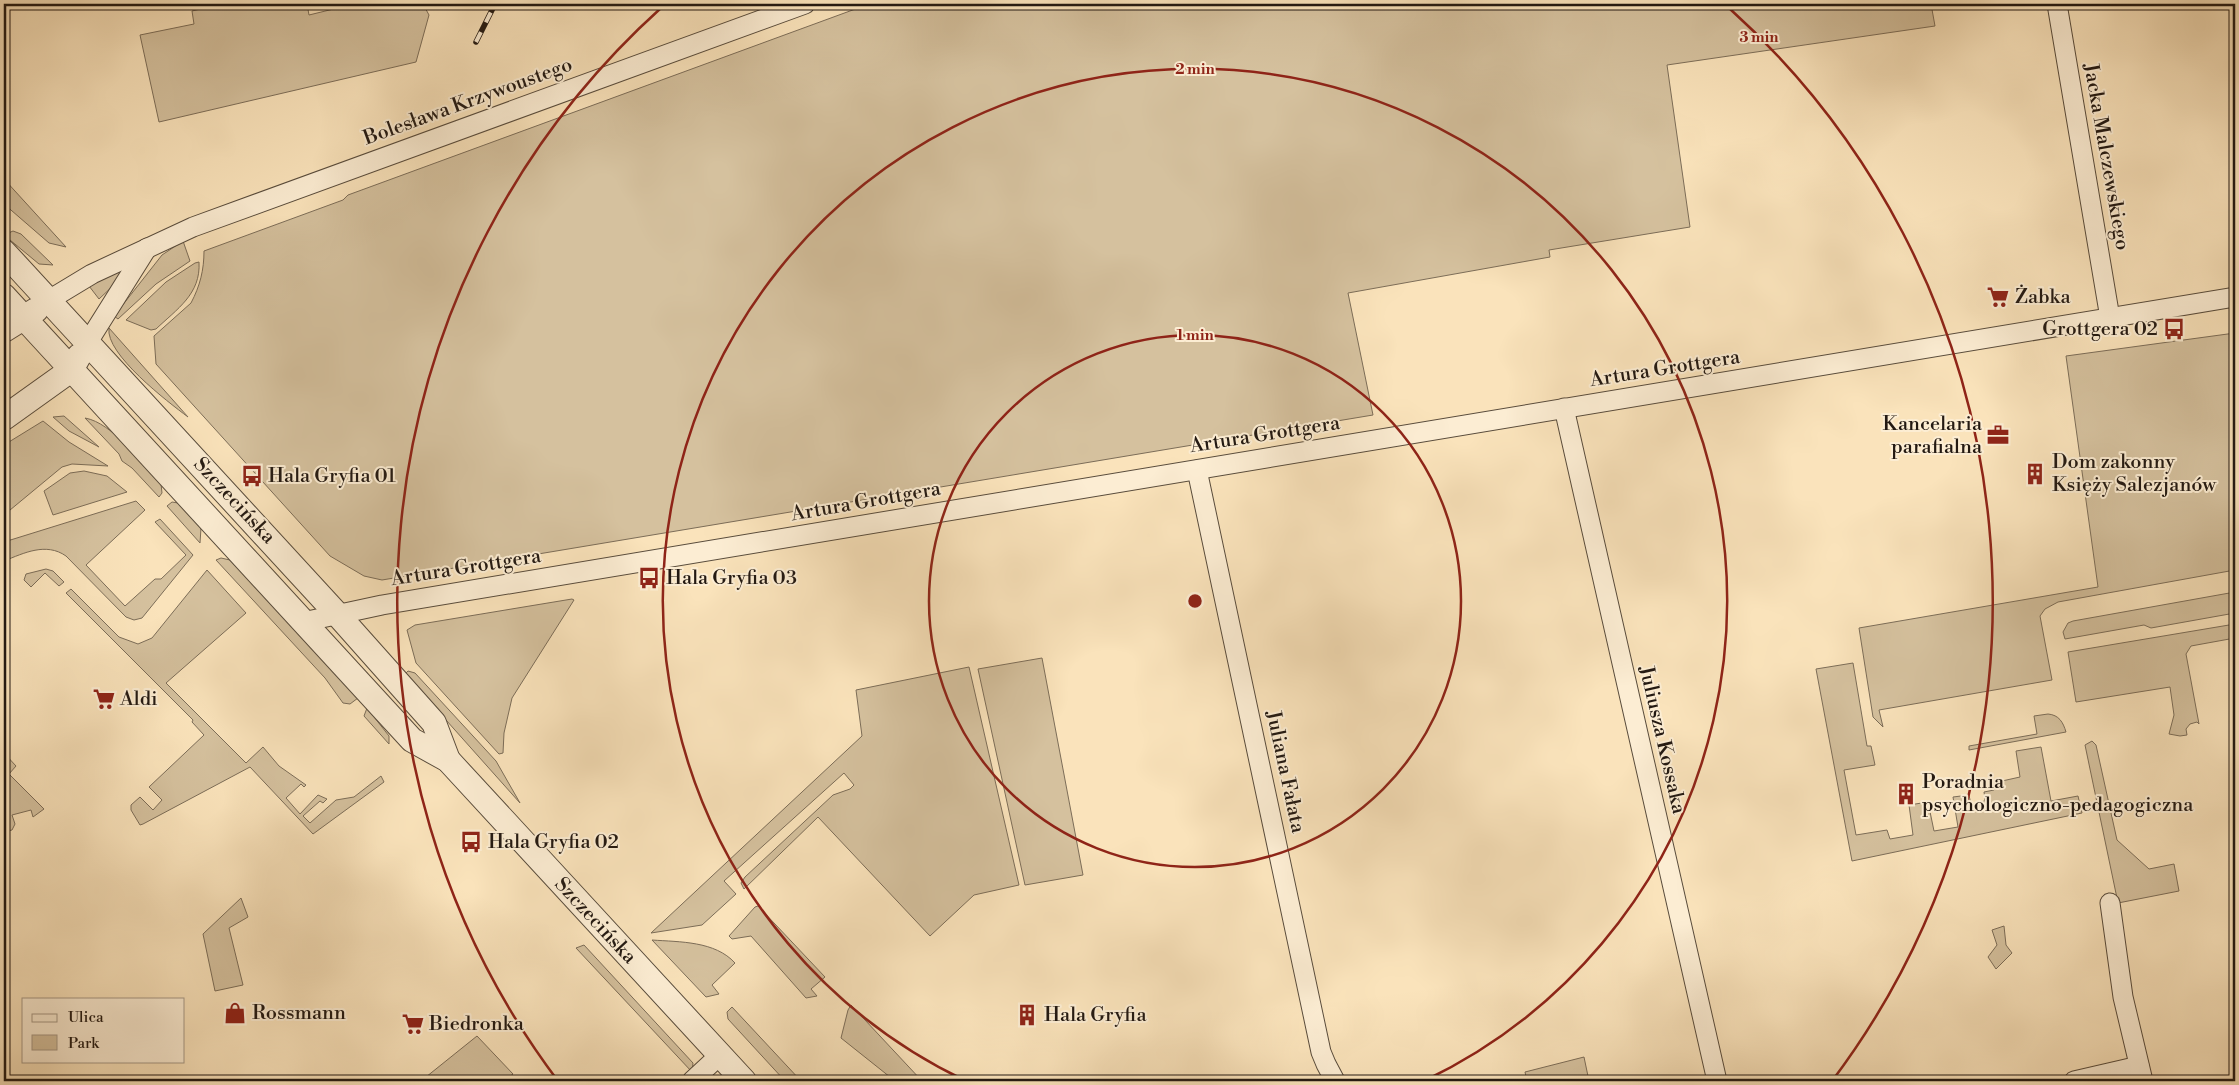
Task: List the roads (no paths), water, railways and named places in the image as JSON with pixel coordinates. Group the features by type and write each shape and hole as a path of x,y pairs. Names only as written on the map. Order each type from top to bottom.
{"street":[{"name":"Bolesława Krzywoustego","path":"49,300 92,274 193,227 364,163 805,4"},
{"name":"Jacka Malczewskiego","path":"2057,4 2110,318"},
{"path":"4,418 71,370 148,247"},
{"name":"Szczecińska","path":"4,252 338,614 434,723 448,760"},
{"name":"Szczecińska","path":"4,296 14,324 71,370 412,740 448,760 744,1081"},
{"name":"Artura Grottgera","path":"303,622 338,614 2235,297"},
{"path":"14,324 49,300"},
{"name":"Juliusza Kossaka","path":"1564,408 1717,1081"},
{"name":"Juliana Fałata","path":"1197,470 1322,1052 1326,1064 1336,1081"},
{"path":"2074,1081 2141,1074 2123,997 2110,903"},
{"path":"692,1081 720,1056"}],"railway":[{"path":"476,42 495,4"}],"place":[{"name":"Żabka","path":"1998,297"},
{"name":"Grottgera 02","path":"2174,329"},
{"name":"Kancelaria parafialna","path":"1998,435"},
{"name":"Dom zakonny Księży Salezjanów","path":"2035,474"},
{"name":"Hala Gryfia 01","path":"252,476"},
{"name":"Hala Gryfia 03","path":"649,578"},
{"name":"Aldi","path":"104,699"},
{"name":"Poradnia psychologiczno-pedagogiczna","path":"1906,794"},
{"name":"Hala Gryfia 02","path":"471,842"},
{"name":"Rossmann","path":"235,1013"},
{"name":"Hala Gryfia","path":"1027,1015"},
{"name":"Biedronka","path":"413,1024"}]}
